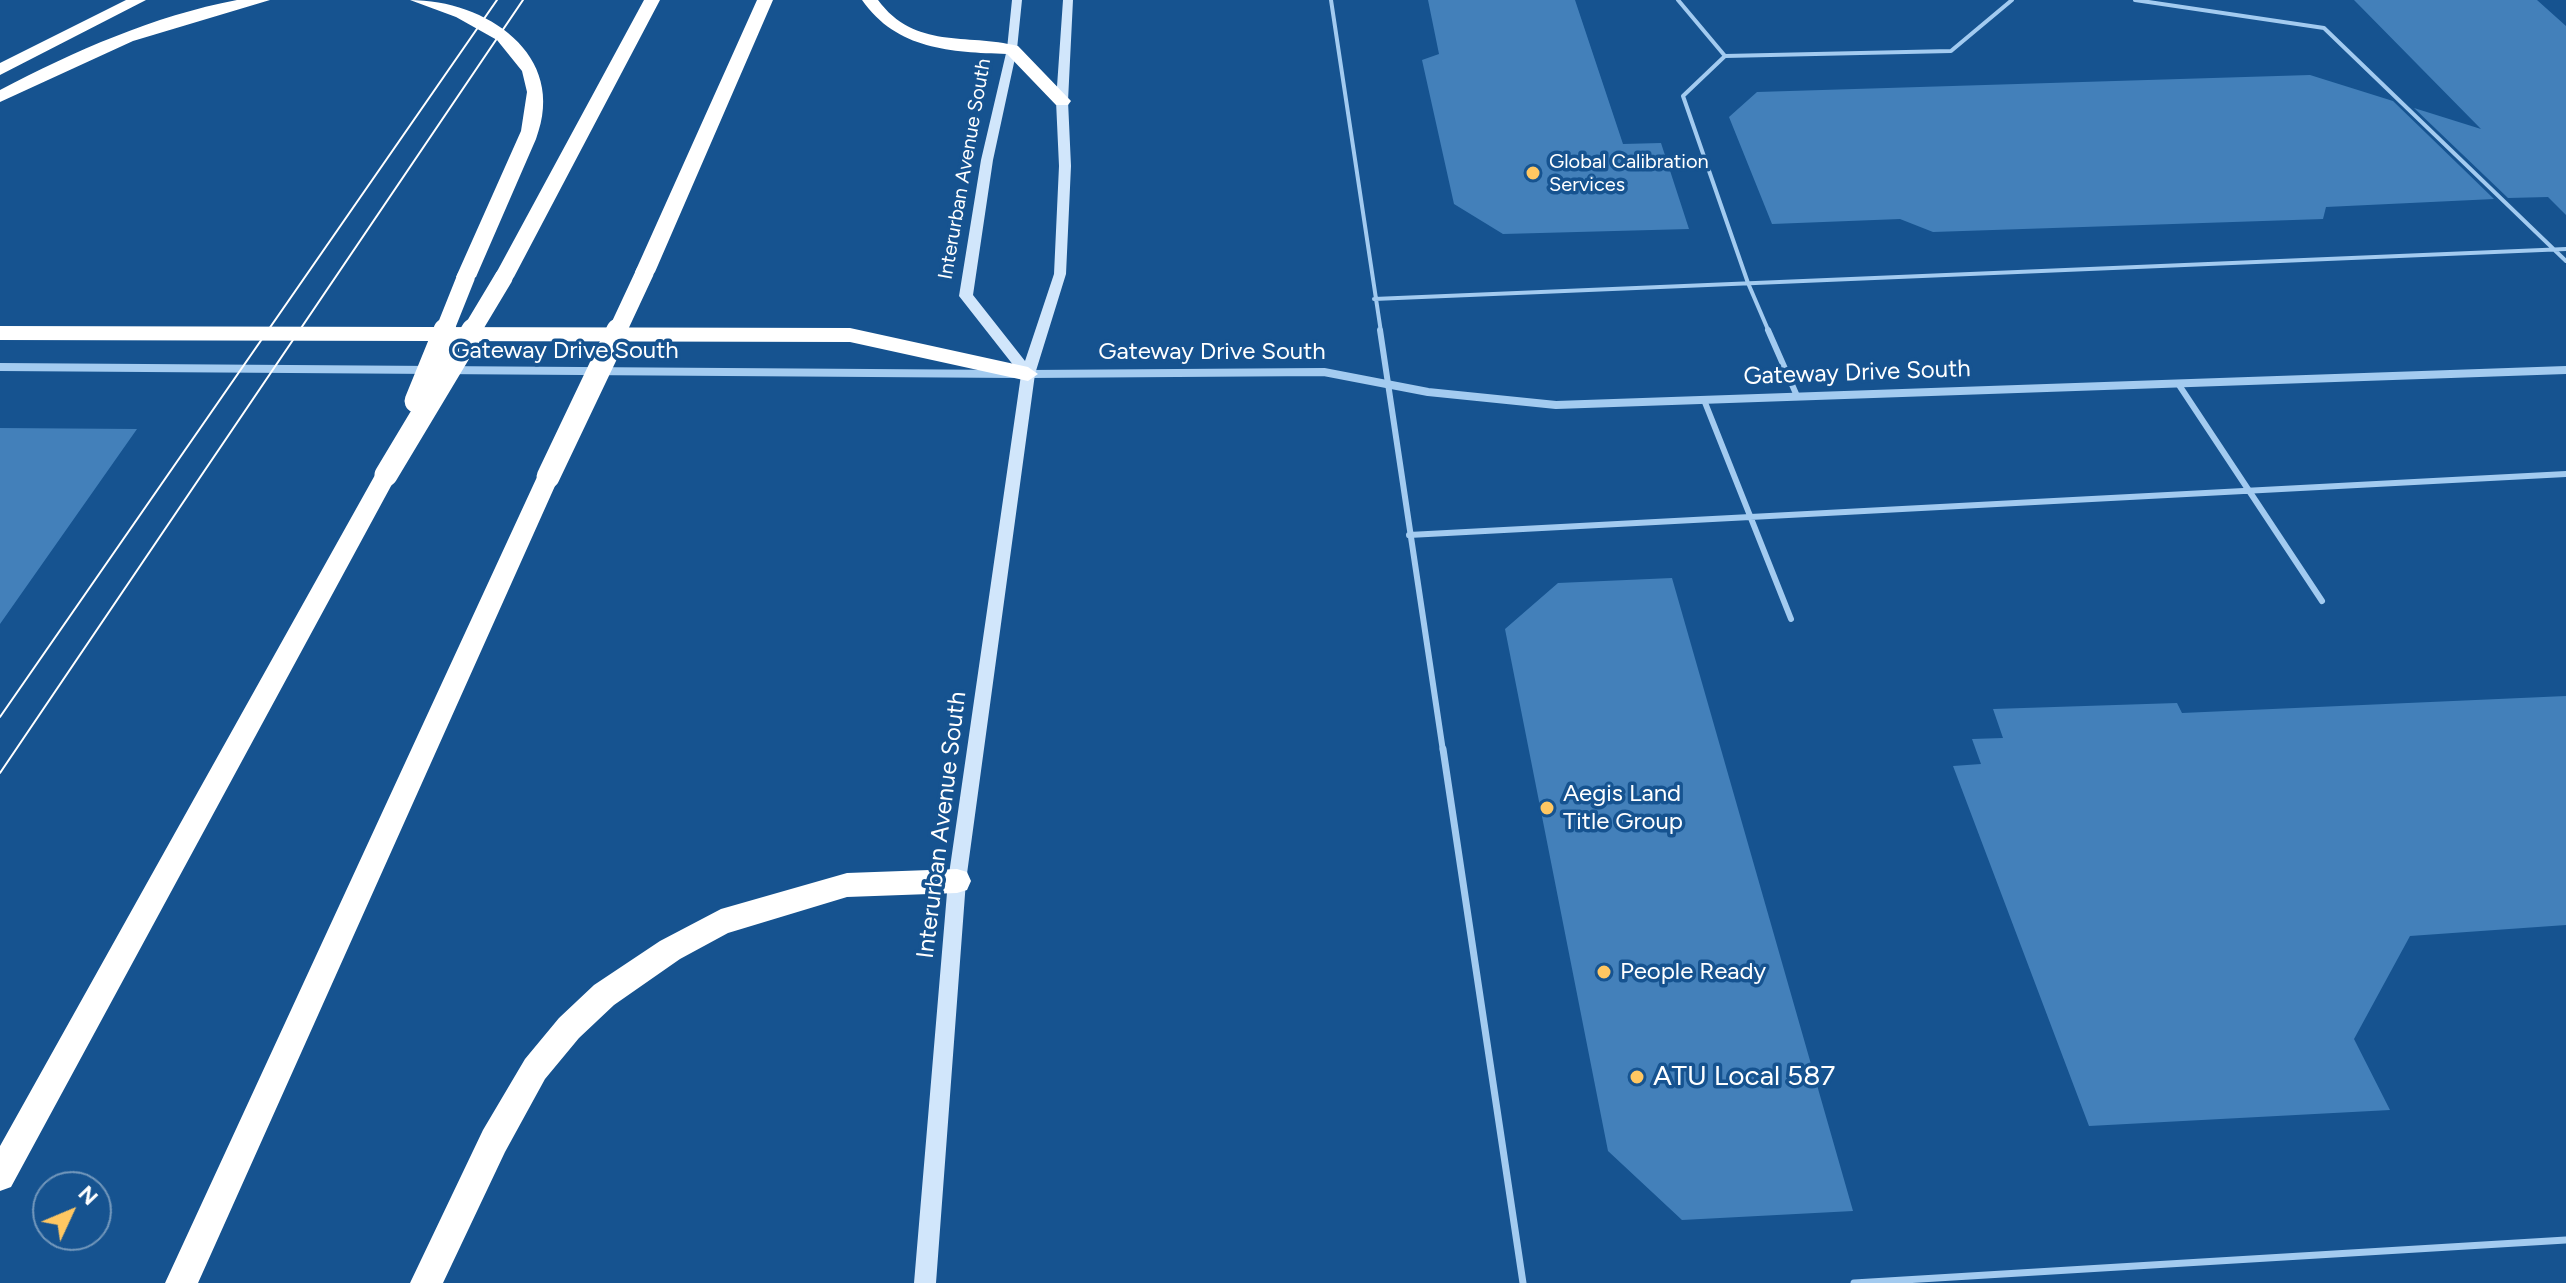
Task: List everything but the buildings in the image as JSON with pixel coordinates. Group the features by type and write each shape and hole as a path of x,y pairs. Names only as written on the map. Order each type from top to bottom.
{"highway":[{"path":"0,70 138,0"},
{"path":"0,97 70,59 125,36 189,15 262,0"},
{"path":"386,475 534,117 534,81 522,54 502,34 477,19 418,0"},
{"path":"0,1176 386,475 504,277 652,0"},
{"path":"181,1283 548,477 645,272 765,0"},
{"path":"870,0 876,10 904,34 965,47 1012,49 1062,101"},
{"path":"0,333 850,335 1028,374"},
{"path":"426,1283 494,1141 535,1069 569,1028 604,995 670,950 721,922 847,885 957,881"}],"main road":[{"name":"Interurban Avenue South","path":"1017,0 1012,49 987,160 966,296 1028,374"},
{"name":"Interurban Avenue South","path":"925,1283 957,881 1028,374 1060,274 1065,166 1062,101 1068,0"}],"street":[{"name":"Gateway Drive South","path":"0,367 1028,374 1324,372 1386,384 1556,405 2566,370"}],"lane":[{"path":"1331,0 1386,384 1523,1283"},
{"path":"1678,0 1725,56"},
{"path":"1797,396 1748,283 1683,96 1725,56 1951,51 2012,0"},
{"path":"2135,0 2324,28 2566,261"},
{"path":"1374,299 2566,249"},
{"path":"2179,385 2322,601"},
{"path":"1704,400 1791,619"},
{"path":"1409,535 2566,474"},
{"path":"1854,1283 2566,1240"}],"tram line":[{"path":"0,717 497,0"},
{"path":"0,773 523,0"}],"place":[{"name":"Global Calibration Services","path":"1533,173"},
{"name":"Aegis Land Title Group","path":"1547,808"},
{"name":"People Ready","path":"1604,972"},
{"name":"ATU Local 587","path":"1637,1077"}]}
